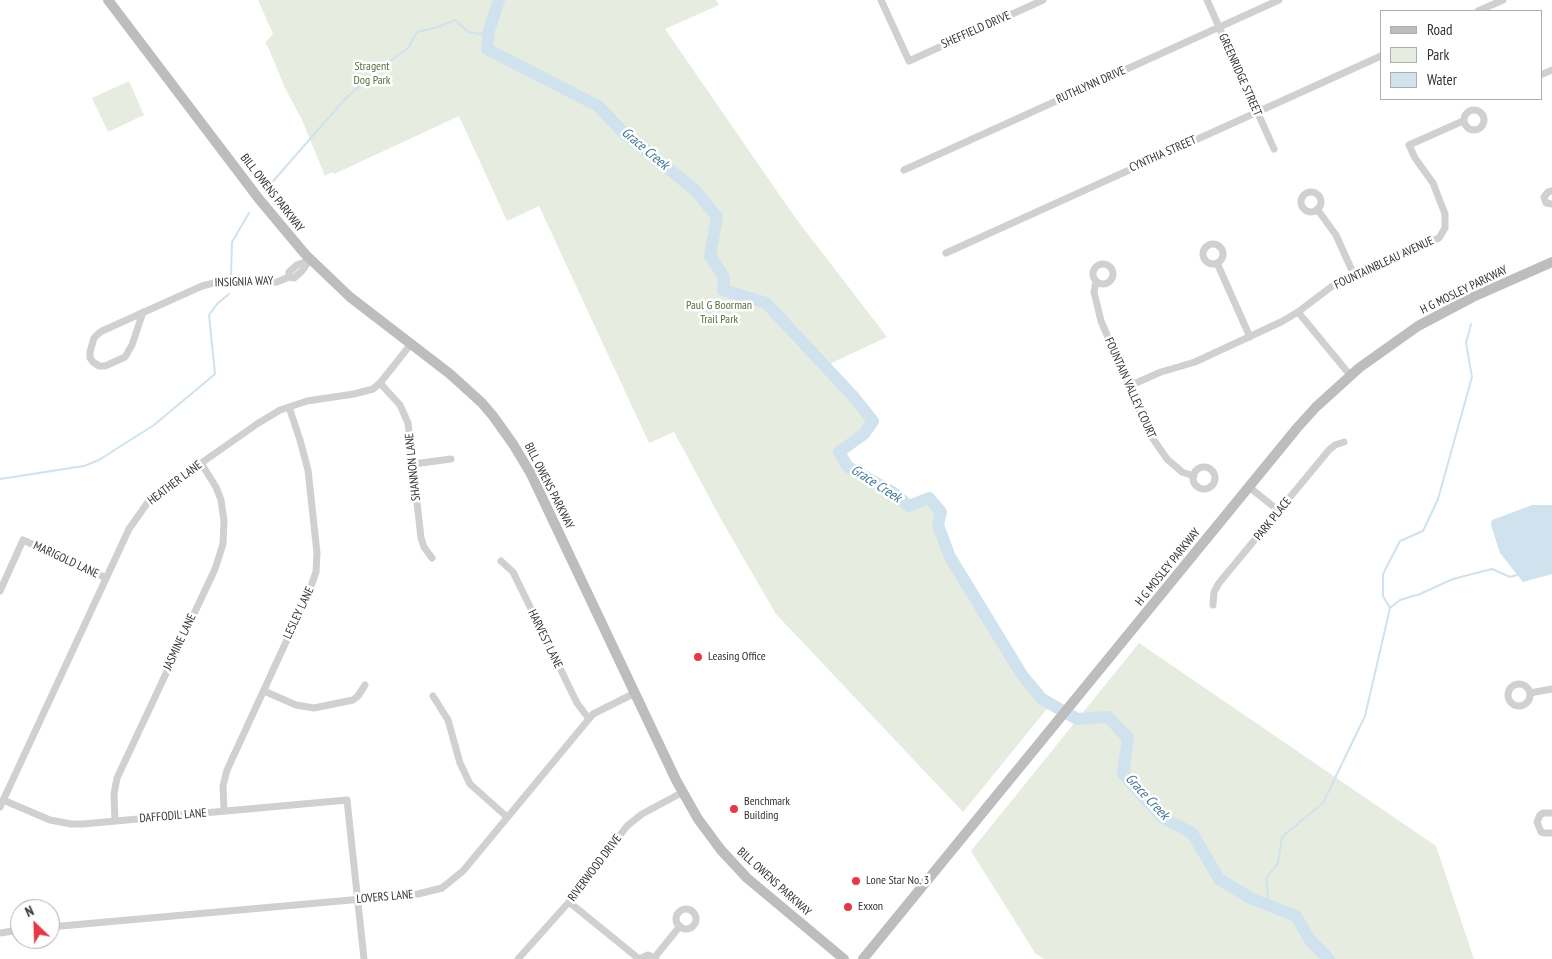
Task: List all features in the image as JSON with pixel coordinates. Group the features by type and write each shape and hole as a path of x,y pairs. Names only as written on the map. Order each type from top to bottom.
{"main road":[{"name":"BILL OWENS PARKWAY","path":"108,0 259,199 310,260 350,297 450,374 482,403 513,444 535,482 682,792 706,832 740,870 764,893 844,959"},
{"name":"H G MOSLEY PARKWAY","path":"863,959 1309,414 1350,375 1374,356 1432,318 1473,297 1552,262"}],"street":[{"name":"SHEFFIELD DRIVE","path":"881,0 909,61 1043,0"},
{"name":"GREENRIDGE STREET","path":"1207,0 1274,149"},
{"name":"RUTHLYNN DRIVE","path":"904,170 1279,0"},
{"path":"1480,10 1503,0"},
{"name":"CYNTHIA STREET","path":"946,253 1380,56"},
{"path":"1544,74 1552,70"},
{"name":"FOUNTAINBLEAU AVENUE","path":"1129,386 1161,372 1191,364 1287,319 1331,287 1435,240 1444,232 1446,217 1435,188 1427,173 1415,158 1409,145 1463,122"},
{"path":"1552,191 1546,193 1544,197 1546,203 1552,204"},
{"path":"1317,210 1336,235 1354,275"},
{"name":"INSIGNIA WAY","path":"143,312 132,345 125,357 105,366 99,366 90,358 90,352 96,335 143,312 214,282 277,282 289,277 289,272 297,265 310,260"},
{"path":"1218,263 1250,336"},
{"name":"FOUNTAIN VALLEY COURT","path":"1096,282 1094,292 1099,315 1149,433 1160,451 1182,472 1194,476"},
{"path":"1298,312 1350,375"},
{"name":"HEATHER LANE","path":"2,803 129,528 141,510 157,494 201,463 257,424 289,406 307,401 363,393 373,389 411,344"},
{"name":"SHANNON LANE","path":"380,383 396,400 406,418 422,543 432,558"},
{"name":"LESLEY LANE","path":"224,811 223,792 226,775 312,586 317,563 318,553 308,470 289,406"},
{"name":"PARK PLACE","path":"1213,605 1213,595 1217,587 1329,450 1335,445 1344,442"},
{"path":"413,464 451,459"},
{"name":"JASMINE LANE","path":"115,821 114,794 117,778 222,550 224,528 221,500 216,487 201,463"},
{"path":"1249,487 1279,511"},
{"name":"MARIGOLD LANE","path":"0,591 2,581 23,540 106,578"},
{"name":"HARVEST LANE","path":"501,561 513,572 577,703 589,719"},
{"path":"264,691 296,705 314,708 353,700 365,685"},
{"path":"1530,692 1552,688"},
{"name":"LOVERS LANE","path":"60,926 358,900 418,894 442,888 463,871 589,719 598,711 635,693"},
{"path":"433,696 448,720 460,763 470,784 507,817"},
{"name":"RIVERWOOD DRIVE","path":"518,959 569,902 620,834 650,809 682,792"},
{"name":"DAFFODIL LANE","path":"2,803 61,822 83,824 346,800 358,900"},
{"path":"1552,812 1543,813 1537,822 1541,832 1552,833"},
{"path":"358,900 364,959"},
{"path":"569,902 639,959 648,955 656,958 680,926"}],"green space":[{"name":"Paul G Boorman Trail Park","path":"258,0 716,0 719,5 665,29 794,216 887,337 825,366 873,421 864,434 839,452 848,467 892,492 909,505 929,498 941,512 938,525 950,557 1022,675 1042,699 1051,704 963,812 776,614 722,521 674,432 649,443 539,206 507,221 459,116 334,174 332,172 325,176 302,120 265,43 273,34"},
{"path":"129,81 144,115 108,132 92,98"},
{"path":"1139,643 1436,846 1474,959 1044,959 1035,953 971,851"}],"water":[{"path":"1532,505 1552,505 1552,574 1523,582 1500,553 1491,525 1492,520"}],"waterway":[{"name":"Grace Creek","path":"499,0 489,30 487,49 598,106 623,132 695,190 717,217 710,256 724,277 723,290 766,303 852,395 873,421 864,434 839,452 848,467 892,492 909,506 929,498 941,512 938,525 950,557 1022,675 1042,699 1077,719 1108,717 1128,738 1123,774 1163,818 1192,833 1219,879 1252,899 1296,916 1310,940 1329,959"},
{"path":"268,187 345,99 376,71 408,48 417,32 438,27 455,20 468,32 482,34 488,42"},
{"path":"231,275 232,242 249,213"},
{"path":"0,479 84,466 99,460 154,425 215,374 209,315 217,304 229,294"},
{"path":"1269,906 1266,878 1278,863 1282,837 1323,803 1365,716 1390,608 1383,596 1383,574 1400,541 1423,531 1438,499 1472,377 1466,343 1471,324"},
{"path":"1390,608 1400,600 1420,594 1453,579 1492,569 1510,577 1517,575"}],"place":[{"name":"Leasing Office","path":"698,657"},
{"name":"Benchmark Building","path":"734,809"},
{"name":"Lone Star No. 3","path":"856,881"},
{"name":"Exxon","path":"848,907"}],"park label":[{"name":"Stragent Dog Park","path":"372,74"}]}
